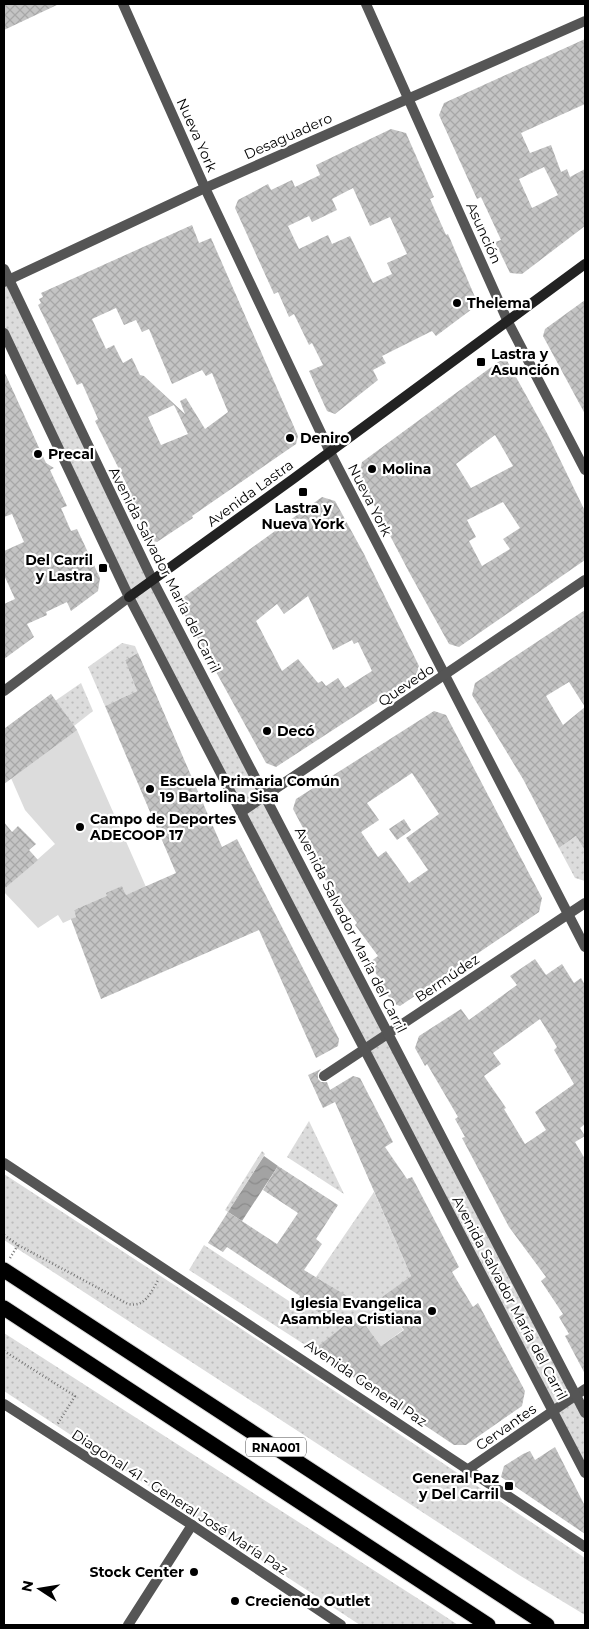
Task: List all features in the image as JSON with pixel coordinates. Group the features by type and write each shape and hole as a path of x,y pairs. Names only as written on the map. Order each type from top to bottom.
{"highway":[{"name":"RNA001","path":"4,1270 547,1625"},
{"name":"RNA001","path":"4,1308 488,1625"},
{"path":"4,1318 63,1347"}],"main road":[{"name":"Avenida Lastra","path":"129,596 330,452 585,264"}],"street":[{"name":"Nueva York","path":"123,4 205,188 330,452 585,947"},
{"name":"Asunción","path":"366,4 508,322 585,470"},
{"name":"Desaguadero","path":"6,280 205,188 585,21"},
{"name":"Avenida Salvador María del Carril","path":"4,269 6,280 152,580 585,1413"},
{"name":"Avenida Salvador María del Carril","path":"4,333 129,596 585,1473"},
{"name":"Quevedo","path":"241,812 585,580"},
{"name":"Avenida Lastra","path":"4,691 129,596"},
{"name":"Bermúdez","path":"324,1076 585,903"},
{"name":"Avenida General Paz","path":"4,1163 585,1547"},
{"name":"Cervantes","path":"467,1470 585,1389"},
{"name":"Diagonal 41 - General José María Paz","path":"4,1404 192,1525 340,1625"},
{"path":"128,1625 192,1525"}],"path":[{"path":"4,1235 18,1245 128,1304 136,1306 142,1304 165,1269"},
{"path":"4,1351 75,1396 51,1434"}],"shaded area":[{"path":"4,269 152,579 585,1413 585,1473 129,597 4,333"},
{"path":"122,643 135,646 138,653 125,660 137,691 105,706 88,667"},
{"path":"81,683 93,711 74,726 55,701"},
{"name":"Campo de Deportes ADECOOP 17","path":"51,694 77,730 146,887 126,895 122,886 110,903 91,903 74,910 76,917 63,923 58,915 38,928 4,892 4,889 55,844 25,810 4,762 4,729"},
{"path":"576,836 585,851 585,881 575,878 559,848"},
{"path":"309,1121 344,1194 287,1157"},
{"path":"262,1151 265,1154 228,1212 225,1210"},
{"path":"4,1174 225,1318 585,1558 585,1615 519,1575 4,1240"},
{"path":"374,1192 411,1276 313,1350 189,1270 204,1245 295,1305 301,1308 304,1303 332,1320 346,1296 316,1277"},
{"path":"381,1298 403,1330 381,1346 358,1315"},
{"path":"4,1333 458,1625 360,1625 4,1391"}],"water":[{"path":"264,1156 278,1166 242,1221 228,1212"}],"building":[{"path":"4,4 59,4 4,30"},
{"path":"585,39 585,104 521,133 530,153 551,145 561,172 567,169 570,177 585,169 585,226 522,274 510,273 495,242 501,240 481,197 477,199 439,115 444,103","holes":["544,167 558,195 532,208 519,179"]},
{"path":"391,129 406,133 434,197 430,199 446,235 448,234 475,297 472,309 436,336 432,331 382,356 386,363 373,370 378,380 335,414 327,411 309,371 323,365 312,343 309,345 294,314 289,317 278,292 274,294 235,208 238,200 268,184 271,190 292,180 295,187 320,175 316,165","holes":["353,188 370,226 390,217 407,254 387,263 392,274 373,283 350,236 332,244 328,235 299,249 288,226 309,216 312,222 337,210 332,199"]},
{"path":"192,225 199,243 211,238 298,436 296,444 157,542 150,540 127,492 130,491 95,421 98,419 82,383 77,385 38,305 41,303 39,299 43,297 41,293","holes":["116,308 124,325 136,320 142,332 149,329 172,384 202,370 206,376 212,373 228,412 205,429 186,398 180,401 185,414 144,376 140,375 132,358 123,363 114,345 106,349 92,319","174,405 188,434 161,445 148,417"]},
{"path":"585,300 585,414 543,336 545,329"},
{"path":"505,357 548,435 585,511 585,560 459,647 449,644 359,476 362,462","holes":["495,435 513,466 471,488 456,464","503,502 520,528 503,539 510,549 482,566 469,541 476,537 467,520"]},
{"path":"4,371 46,463 54,468 50,470 67,506 61,508 71,531 77,529 100,578 98,591 71,611 67,602 46,612 47,615 27,624 34,637 4,659 4,604 15,599 4,575 4,551 24,542 12,514 4,517"},
{"path":"322,497 335,501 364,554 419,666 416,676 276,767 266,763 181,608 184,597","holes":["308,596 333,650 352,640 354,644 358,642 372,671 345,688 338,678 326,686 322,681 318,683 298,659 282,671 256,621 277,604 284,614"]},
{"path":"585,610 585,707 585,851 576,836 559,848 523,779 472,695 475,683","holes":["569,682 585,707 563,725 546,696"]},
{"name":"Escuela Primaria Común 19 Bartolina Sisa","path":"138,653 222,847 237,839 339,1039 338,1046 316,1058 259,930 101,999 71,919 76,917 74,910 107,896 106,893 122,886 126,895 176,873 105,706 137,691 125,660"},
{"path":"51,694 77,730 4,784 4,729"},
{"path":"434,711 446,715 542,898 539,912 400,1006 392,1003 370,962 378,956 355,925 357,923 333,889 331,890 320,870 324,868 293,809 296,799","holes":["412,773 439,814 406,838 428,870 409,883 386,851 378,857 361,832 379,820 367,803"]},
{"path":"404,819 411,830 397,840 389,829"},
{"path":"4,822 12,832 18,826 36,844 29,850 38,860 4,889"},
{"path":"535,959 546,975 562,964 574,983 581,978 585,985 585,1124 580,1128 585,1136 575,1142 585,1159 585,1374 565,1336 569,1334 559,1317 563,1314 541,1281 546,1277 509,1227 462,1138 465,1137 455,1119 458,1117 427,1064 425,1066 415,1048 419,1036 461,1009 469,1020 517,985 510,976","holes":["540,1019 557,1047 554,1050 574,1084 535,1112 546,1130 525,1144 504,1109 506,1108 484,1076 501,1064 493,1053"]},
{"path":"321,1069 318,1073 318,1079 321,1082 327,1082 330,1090 353,1076 360,1078 393,1142 385,1147 407,1179 412,1177 459,1267 452,1272 473,1307 478,1303 525,1391 522,1406 466,1445 454,1445 313,1350 358,1315 381,1346 404,1330 381,1298 411,1276 335,1102 323,1108 308,1075"},
{"path":"278,1166 338,1205 316,1239 322,1244 304,1270 347,1296 332,1320 298,1300 300,1296 227,1247 223,1252 208,1243 228,1212 277,1244 298,1213 263,1190"},
{"path":"555,1447 585,1506 585,1534 501,1477 504,1466 523,1454 530,1451 535,1460"}],"place":[{"name":"Thelema","path":"457,303"},
{"name":"Lastra y Asunción","path":"481,362"},
{"name":"Deniro","path":"290,438"},
{"name":"Precal","path":"38,454"},
{"name":"Molina","path":"372,469"},
{"name":"Lastra y Nueva York","path":"303,492"},
{"name":"Del Carril y Lastra","path":"103,568"},
{"name":"Decó","path":"267,731"},
{"name":"Escuela Primaria Común 19 Bartolina Sisa","path":"150,789"},
{"name":"Campo de Deportes ADECOOP 17","path":"80,827"},
{"name":"Iglesia Evangelica Asamblea Cristiana","path":"432,1311"},
{"name":"General Paz y Del Carril","path":"509,1486"},
{"name":"Stock Center","path":"194,1572"},
{"name":"Creciendo Outlet","path":"235,1601"}]}
